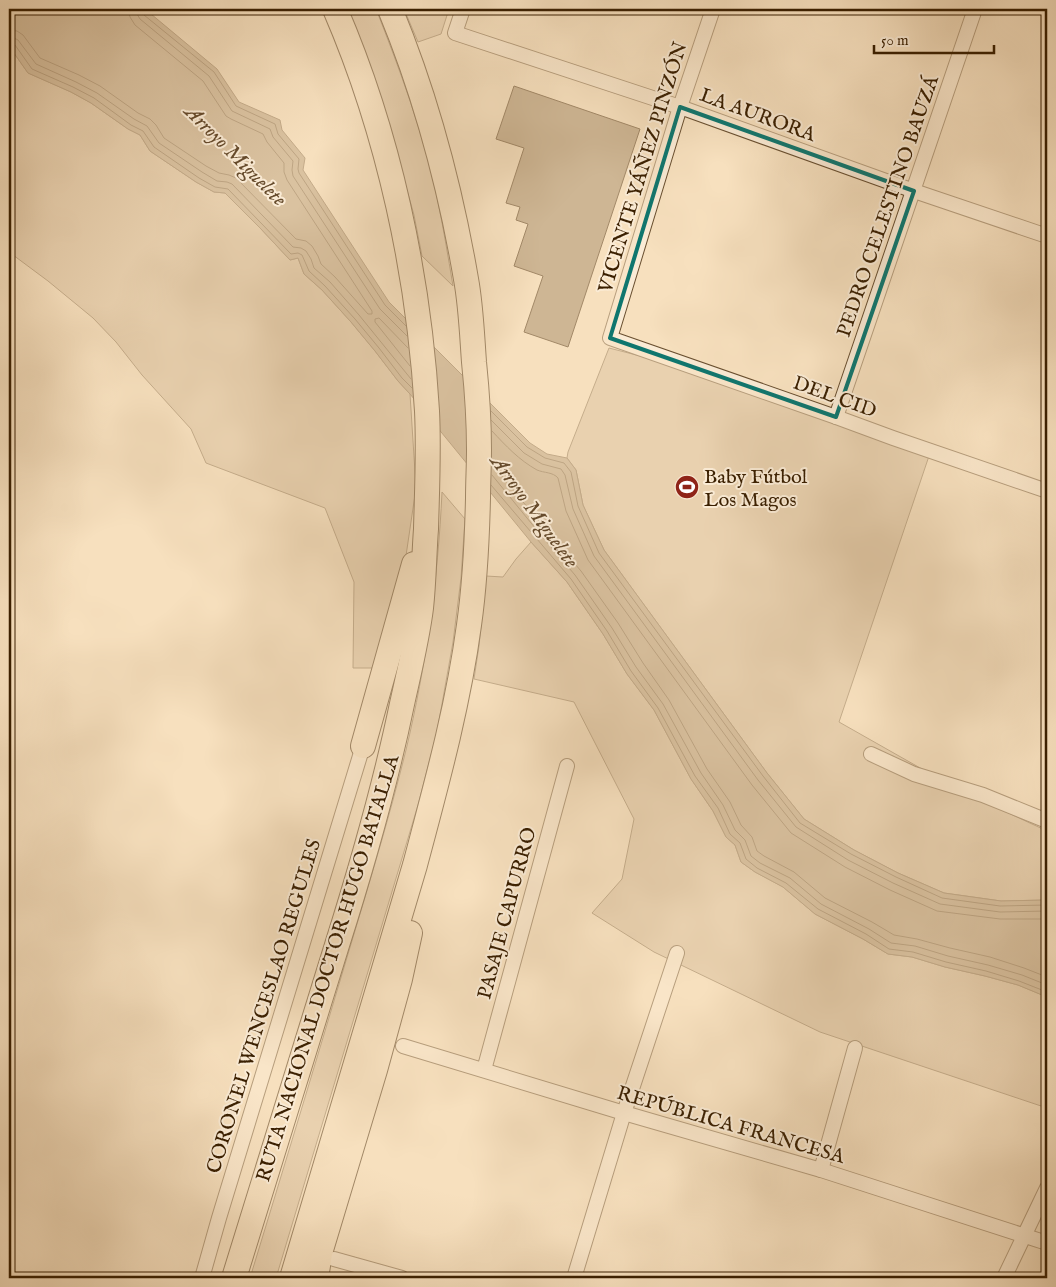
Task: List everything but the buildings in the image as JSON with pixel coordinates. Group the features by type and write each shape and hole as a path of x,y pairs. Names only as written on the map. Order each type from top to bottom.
{"highway":[{"name":"RUTA NACIONAL DOCTOR HUGO BATALLA","path":"234,1278 381,798 414,652 421,607 428,468 427,413 414,289 401,221 372,107 352,49 335,9"},
{"path":"292,1278 416,866 449,734 469,626 478,528 478,414 472,327 466,280 454,214 438,149 421,92 390,9"},
{"path":"363,746 411,573 425,535"},
{"path":"316,1278 320,1253 375,1070 406,953 414,906 416,866"}],"street":[{"name":"LA AURORA","path":"463,9 455,33 680,108 1047,236"},
{"name":"VICENTE YÁÑEZ PINZÓN","path":"610,338 680,108 713,9"},
{"name":"PEDRO CELESTINO BAUZÁ","path":"836,417 975,9"},
{"name":"DEL CID","path":"610,338 1047,491"},
{"name":"CORONEL WENCESLAO REGULES","path":"202,1278 363,746"},
{"path":"871,754 914,774 983,795 1047,821"},
{"name":"PASAJE CAPURRO","path":"484,1070 567,766"},
{"path":"574,1278 624,1113 677,953"},
{"name":"REPÚBLICA FRANCESA","path":"403,1046 624,1113 822,1170 1047,1243"},
{"path":"822,1170 855,1048"},
{"path":"1004,1278 1047,1188"},
{"path":"334,1258 402,1278"}],"highlighted area":[{"path":"680,107 914,191 836,417 610,338"}],"shaded area":[{"path":"347,9 376,9 385,32 425,149 437,197 453,286 422,256 414,215 379,91"},
{"path":"404,9 449,9 441,34 418,42"},
{"path":"9,46 28,73 91,103 128,129 140,135 150,151 196,182 214,192 225,193 290,260 298,258 304,274 322,290 351,322 410,394 416,488 403,576 379,668 353,668 354,582 325,508 206,463 191,429 142,375 116,342 93,318 9,252"},
{"path":"609,348 644,357 929,456 839,722 959,790 1047,831 1047,900 1001,901 944,893 898,873 854,850 804,819 767,773 604,550 583,505 576,470 567,458"},
{"path":"442,492 465,519 461,578 453,642 437,732 418,805 276,1278 250,1278 371,878 406,750 430,622 438,557"},
{"path":"531,542 567,582 603,634 627,674 654,710 691,779 713,811 726,837 735,845 741,862 783,887 815,914 888,954 912,957 985,976 1018,985 1047,997 1047,1108 820,1032 654,952 592,913 622,879 634,819 574,702 474,679 486,576 503,577"}],"water":[{"name":"Arroyo Miguelete","path":"9,9 145,9 217,69 239,102 280,120 282,130 305,158 303,170 389,302 530,443 547,454 567,458 576,470 583,505 604,550 767,773 804,819 854,850 898,873 944,893 1001,901 1047,900 1047,997 1018,985 985,976 912,957 888,954 815,914 783,887 741,862 735,845 726,837 713,811 691,779 654,710 627,674 603,634 567,582 531,542 351,322 322,290 304,274 298,258 290,260 225,193 214,192 196,182 150,151 140,135 128,129 91,103 28,73 9,46"}],"place":[{"name":"Baby Fútbol Los Magos","path":"687,487"}]}
